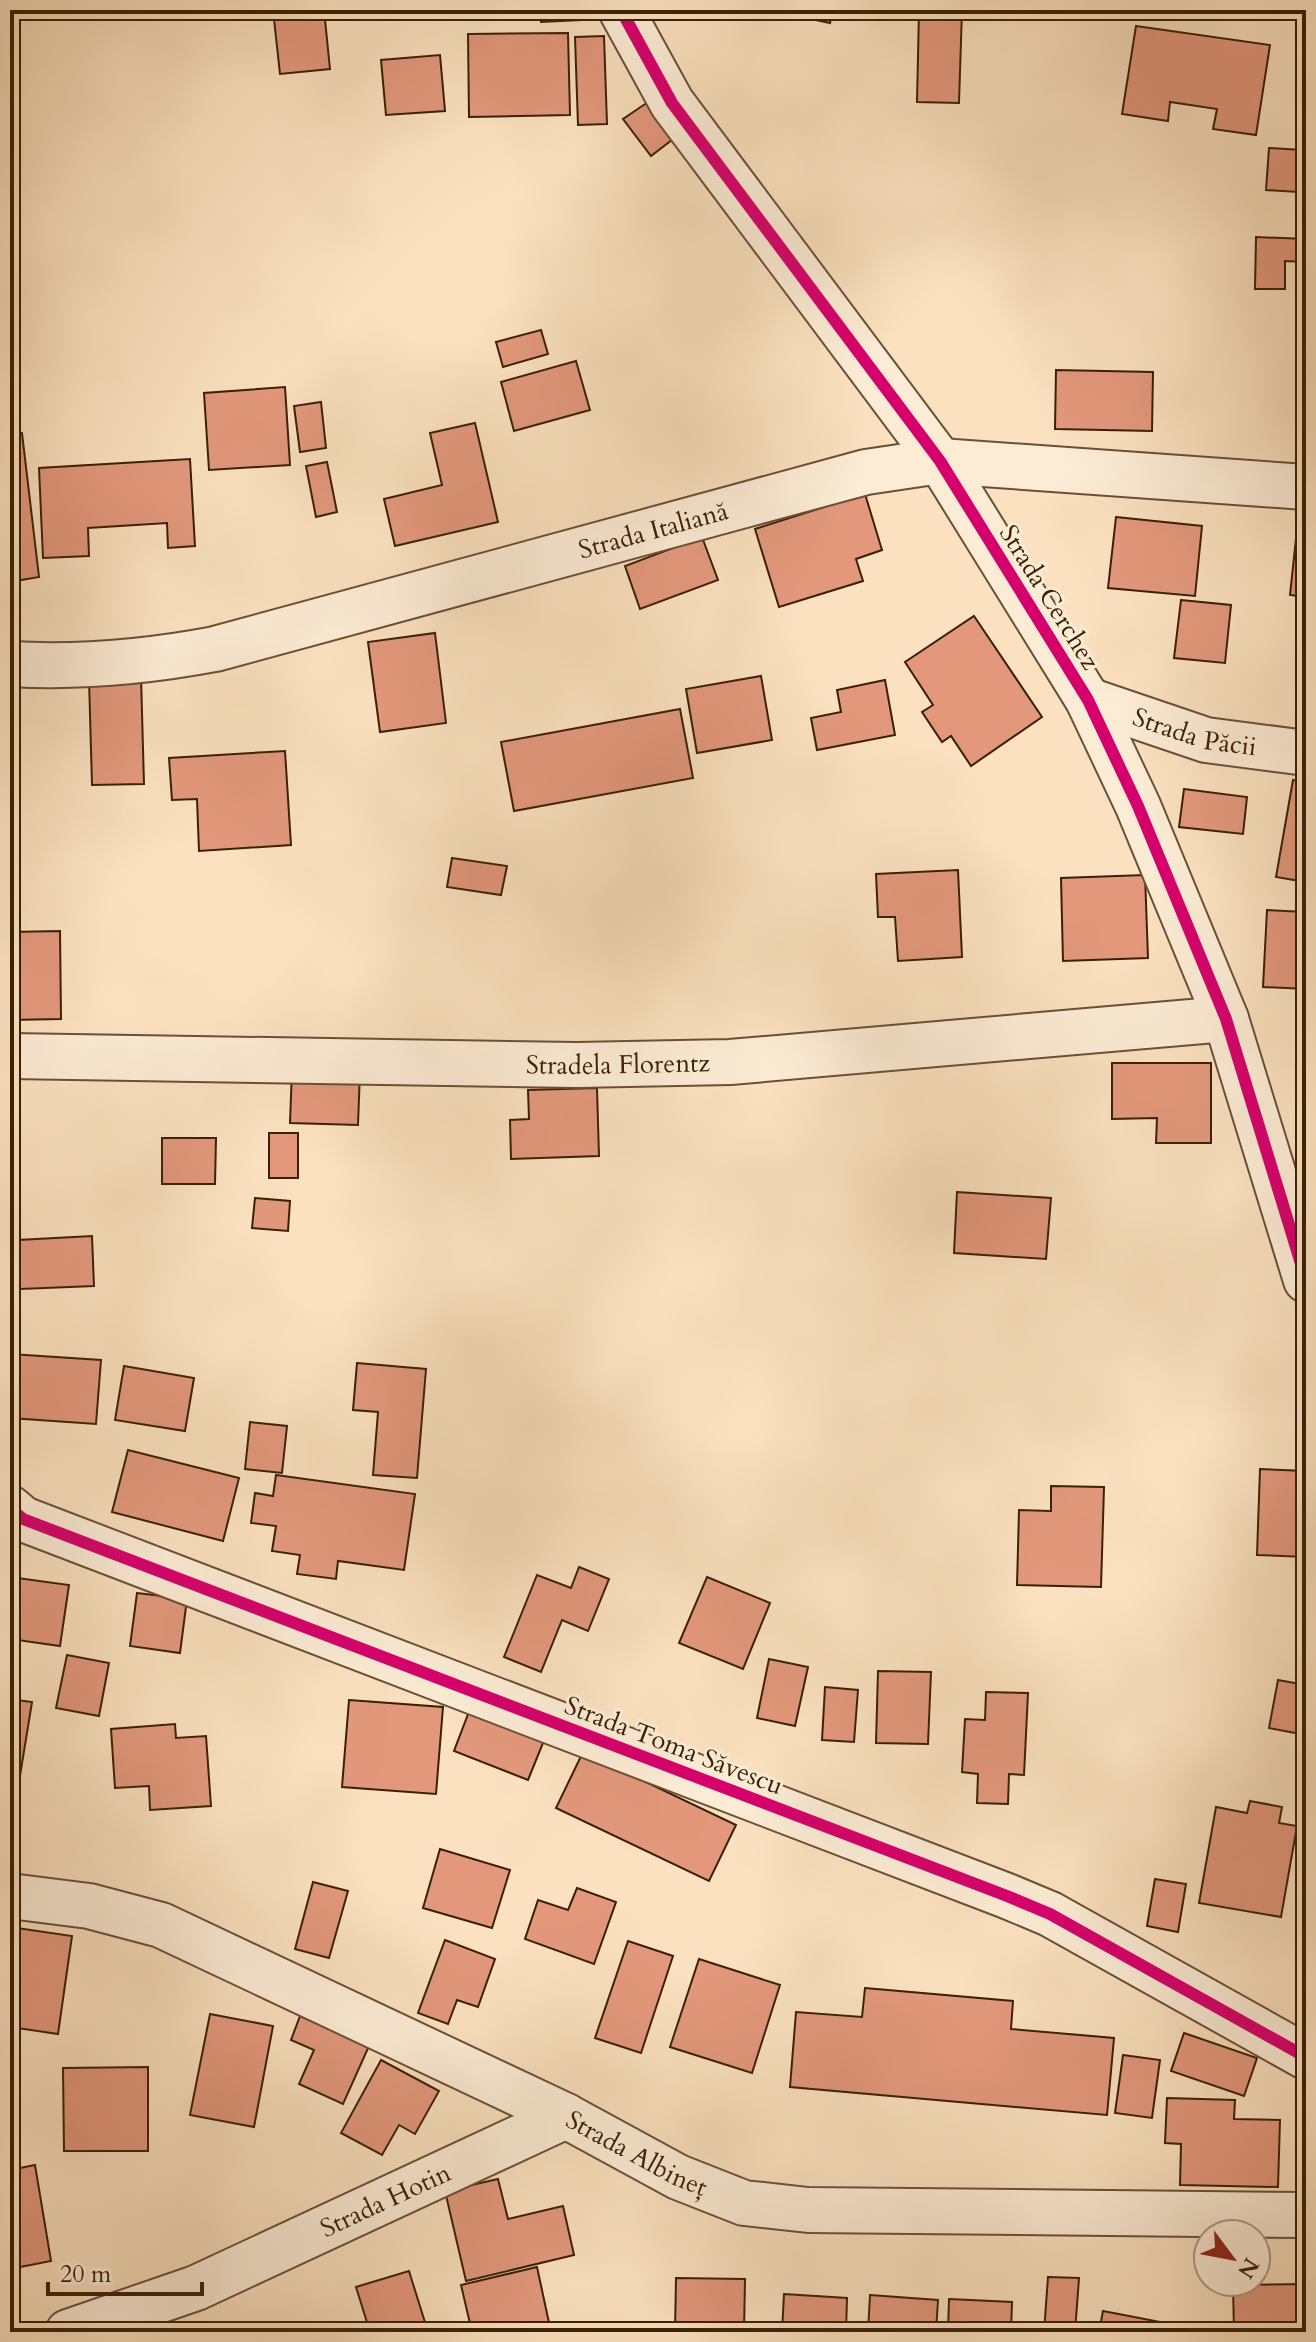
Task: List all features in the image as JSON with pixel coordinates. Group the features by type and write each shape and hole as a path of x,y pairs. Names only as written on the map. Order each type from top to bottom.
{"street":[{"name":"Strada Cerchez","path":"621,10 672,103 940,461 1088,700 1138,806 1226,1019 1306,1280"},
{"name":"Strada Italiană","path":"10,664 63,667 147,662 215,649 866,472 940,461 1306,487"},
{"name":"Strada Păcii","path":"1088,700 1206,740 1306,753"},
{"name":"Stradela Florentz","path":"10,1056 577,1065 730,1062 1226,1019"},
{"name":"Strada Toma Săvescu","path":"10,1508 23,1519 1021,1902 1306,2057"},
{"name":"Strada Albineț","path":"10,1896 89,1906 161,1925 566,2116 678,2177 744,2203 808,2210 1306,2215"},
{"name":"Strada Hotin","path":"68,2332 196,2288 566,2116"}],"building":[{"path":"273,10 324,10 330,69 280,74"},
{"path":"467,10 527,10 528,14 468,20"},
{"path":"541,10 599,10 602,19 541,22"},
{"path":"788,10 833,10 830,23 787,14"},
{"path":"919,10 962,10 959,103 917,102"},
{"path":"1136,26 1270,45 1256,135 1213,129 1217,109 1170,102 1168,121 1122,114"},
{"path":"568,33 570,115 469,117 468,34"},
{"path":"604,36 607,124 578,125 575,37"},
{"path":"440,55 445,111 386,115 381,60"},
{"path":"651,100 677,136 651,156 623,119"},
{"path":"1269,148 1302,150 1298,192 1266,190"},
{"path":"1256,237 1306,239 1306,262 1285,261 1285,289 1255,289"},
{"path":"541,330 548,354 503,367 496,342"},
{"path":"576,361 590,410 514,431 501,382"},
{"path":"1056,370 1153,372 1152,431 1055,429"},
{"path":"285,387 290,465 209,470 204,393"},
{"path":"321,402 326,448 300,452 294,406"},
{"path":"475,423 498,522 395,546 384,499 442,485 430,433"},
{"path":"22,433 39,577 10,582 10,434"},
{"path":"190,459 195,546 168,548 167,523 88,528 89,556 43,558 39,468"},
{"path":"327,462 337,512 316,517 306,466"},
{"path":"865,494 882,550 856,559 863,581 779,607 755,529"},
{"path":"1116,517 1202,526 1195,596 1108,588"},
{"path":"1297,529 1306,530 1306,597 1290,595"},
{"path":"702,537 718,580 640,609 625,566"},
{"path":"1181,600 1231,605 1225,663 1174,658"},
{"path":"974,616 1042,717 971,766 951,736 942,742 922,712 933,705 905,662"},
{"path":"435,633 446,723 380,732 368,642"},
{"path":"761,676 772,740 697,753 686,689"},
{"path":"141,677 144,784 92,785 89,679"},
{"path":"885,680 895,735 817,750 811,718 841,712 837,690"},
{"path":"680,709 693,778 514,811 501,742"},
{"path":"285,751 291,845 199,851 197,799 172,800 169,758"},
{"path":"1293,780 1306,782 1306,882 1276,877"},
{"path":"1184,789 1247,797 1243,834 1179,827"},
{"path":"452,858 507,866 501,895 447,887"},
{"path":"958,870 962,957 898,961 895,917 878,917 876,874"},
{"path":"1145,875 1148,958 1063,961 1061,878"},
{"path":"1267,910 1306,912 1306,989 1263,987"},
{"path":"60,931 61,1019 10,1020 10,932"},
{"path":"1112,1063 1211,1063 1211,1143 1156,1143 1157,1118 1112,1119"},
{"path":"292,1069 360,1071 358,1125 290,1123"},
{"path":"597,1088 599,1156 511,1159 510,1120 529,1119 528,1090"},
{"path":"269,1133 298,1133 298,1178 269,1178"},
{"path":"162,1138 216,1138 215,1184 162,1184"},
{"path":"957,1192 1051,1198 1046,1259 954,1253"},
{"path":"255,1198 290,1201 288,1231 252,1228"},
{"path":"92,1236 94,1286 20,1289 18,1240"},
{"path":"10,1354 101,1360 96,1424 10,1418"},
{"path":"357,1363 426,1369 417,1478 373,1475 378,1412 353,1410"},
{"path":"124,1366 194,1378 185,1431 115,1420"},
{"path":"250,1422 287,1426 282,1473 245,1469"},
{"path":"128,1450 239,1478 223,1541 112,1512"},
{"path":"1260,1469 1306,1471 1306,1557 1257,1555"},
{"path":"276,1475 415,1494 404,1570 338,1561 336,1579 297,1574 300,1555 272,1551 276,1526 251,1523 255,1493 273,1496"},
{"path":"1051,1486 1104,1487 1101,1587 1017,1585 1019,1510 1051,1511"},
{"path":"579,1567 609,1579 588,1631 562,1620 541,1672 504,1657 537,1575 571,1588"},
{"path":"10,1577 69,1585 60,1646 10,1639"},
{"path":"707,1577 770,1603 743,1669 679,1643"},
{"path":"137,1593 187,1599 180,1653 130,1646"},
{"path":"67,1655 109,1663 99,1716 56,1708"},
{"path":"769,1659 808,1667 795,1726 757,1718"},
{"path":"878,1671 931,1672 928,1744 876,1743"},
{"path":"1278,1680 1306,1685 1306,1735 1269,1728"},
{"path":"825,1687 858,1690 854,1742 822,1740"},
{"path":"986,1692 1028,1693 1024,1775 1009,1774 1008,1804 977,1803 978,1774 962,1772 965,1719 985,1720"},
{"path":"10,1699 32,1702 19,1782 10,1781"},
{"path":"349,1700 443,1707 436,1794 342,1787"},
{"path":"470,1709 545,1738 528,1780 454,1751"},
{"path":"175,1724 176,1738 206,1736 211,1806 150,1810 149,1786 115,1788 111,1729"},
{"path":"583,1752 736,1825 709,1881 556,1808"},
{"path":"1250,1801 1282,1807 1279,1823 1297,1826 1281,1917 1199,1903 1216,1807 1247,1813"},
{"path":"440,1849 510,1870 492,1928 423,1908"},
{"path":"1155,1879 1186,1884 1178,1932 1147,1926"},
{"path":"313,1882 348,1891 329,1958 295,1949"},
{"path":"577,1888 616,1902 594,1964 525,1939 538,1900 568,1910"},
{"path":"10,1927 72,1936 58,2034 10,2027"},
{"path":"445,1940 495,1959 478,2007 457,2000 448,2024 418,2013"},
{"path":"628,1941 673,1956 641,2053 595,2038"},
{"path":"699,1959 780,1985 752,2073 670,2047"},
{"path":"865,1988 1013,2001 1011,2029 1114,2038 1107,2115 790,2087 796,2012 862,2017"},
{"path":"210,2014 273,2026 254,2127 190,2115"},
{"path":"300,2016 369,2046 343,2104 299,2084 314,2050 291,2040"},
{"path":"1184,2033 1257,2058 1244,2096 1171,2071"},
{"path":"1123,2055 1160,2060 1152,2118 1115,2113"},
{"path":"381,2060 439,2091 415,2134 399,2125 382,2155 341,2133"},
{"path":"148,2067 148,2151 64,2151 63,2068"},
{"path":"1167,2098 1235,2100 1234,2119 1280,2120 1278,2187 1180,2185 1181,2144 1165,2143"},
{"path":"35,2165 51,2261 10,2269 10,2170"},
{"path":"498,2179 508,2219 563,2206 574,2255 466,2281 445,2191"},
{"path":"537,2267 551,2332 472,2332 461,2285"},
{"path":"409,2271 428,2332 370,2332 356,2287"},
{"path":"1048,2277 1079,2278 1075,2332 1044,2332"},
{"path":"676,2278 745,2279 744,2332 675,2332"},
{"path":"1272,2284 1306,2284 1306,2332 1234,2332 1233,2298 1272,2298"},
{"path":"784,2294 847,2298 846,2332 782,2332"},
{"path":"870,2295 938,2300 936,2332 868,2332"},
{"path":"949,2299 1012,2302 1011,2332 948,2332"},
{"path":"1103,2311 1207,2331 1207,2332 1099,2332"}],"cycle path":[{"path":"621,10 672,103 940,461 1088,700 1138,806 1226,1019 1306,1280"},
{"path":"10,1508 23,1519 1050,1914 1306,2057"}]}
